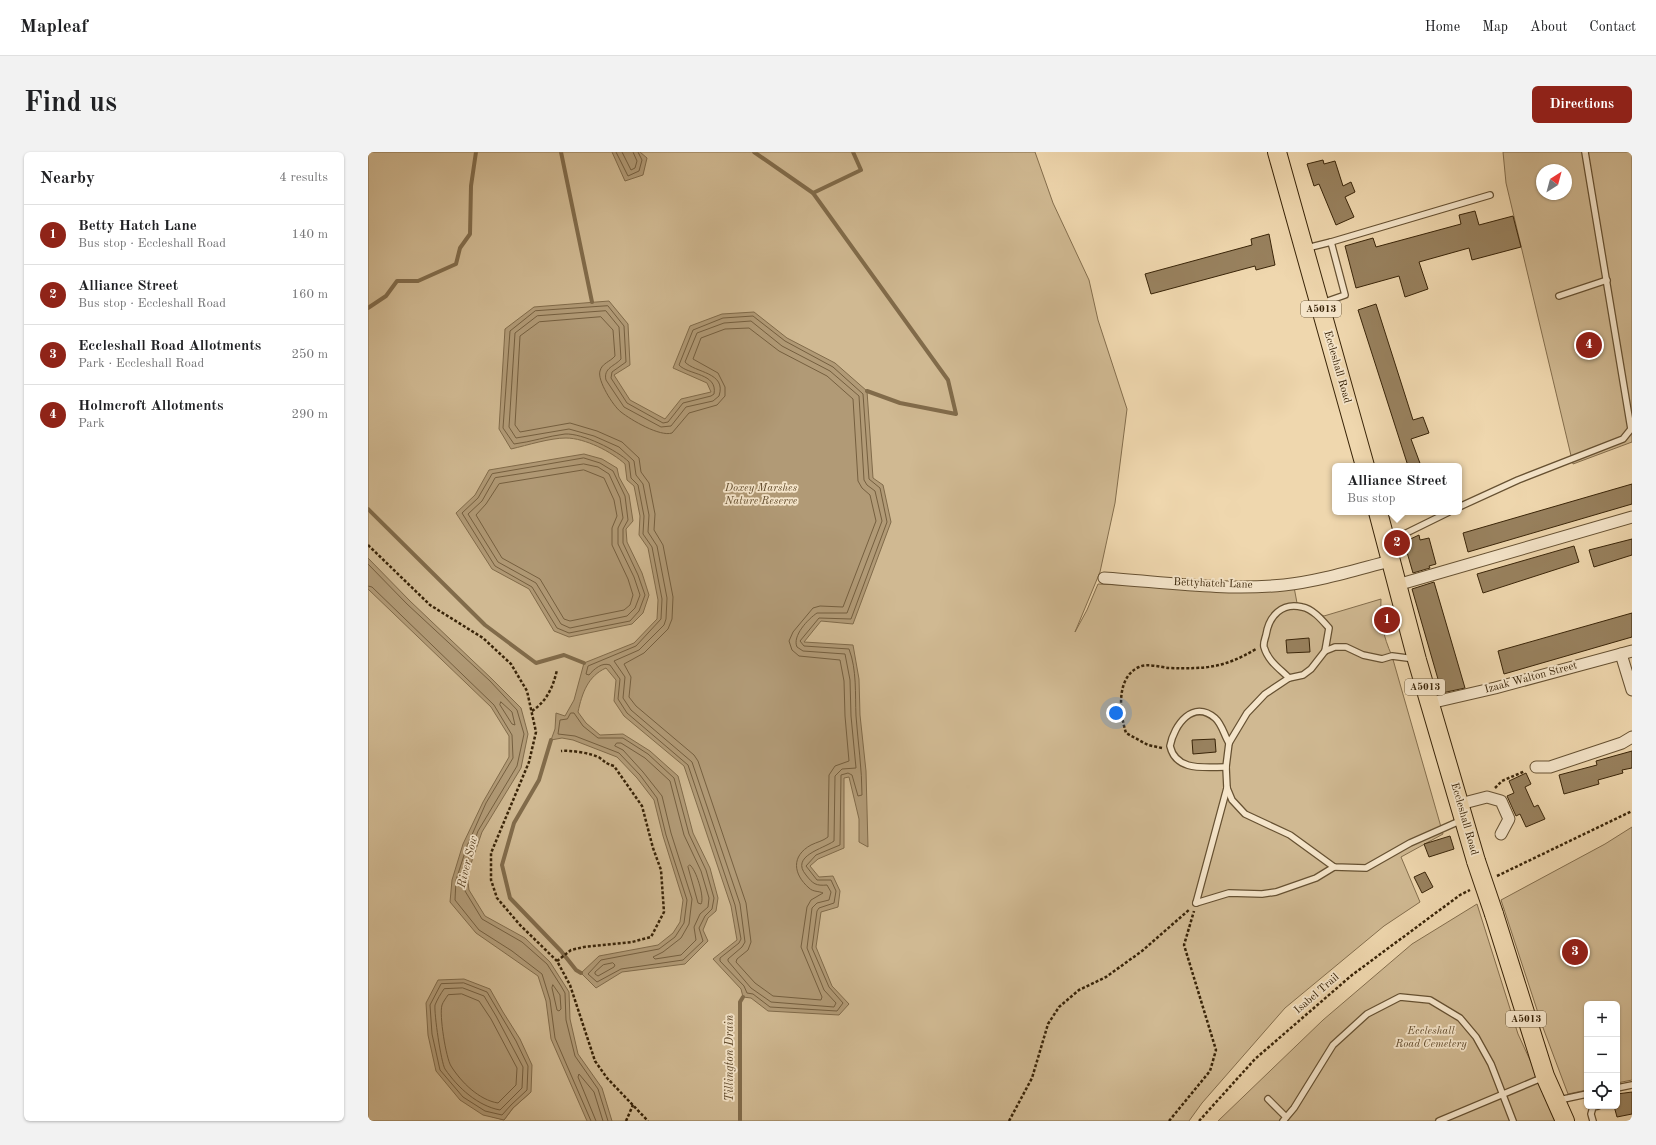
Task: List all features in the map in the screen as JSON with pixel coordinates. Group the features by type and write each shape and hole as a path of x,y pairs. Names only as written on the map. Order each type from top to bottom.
{"main road":[{"name":"Eccleshall Road","path":"1276,152 1305,249 1364,463"},
{"name":"Eccleshall Road","path":"1379,515 1417,660 1476,861 1545,1076 1566,1121"}],"street":[{"path":"1397,585 1632,517"},
{"name":"Bettyhatch Lane","path":"1104,578 1237,588 1284,585 1312,580 1390,561"},
{"name":"Izaak Walton Street","path":"1430,703 1495,688 1632,651"},
{"path":"1621,654 1632,690"},
{"path":"1536,767 1550,767 1622,743 1632,737"},
{"path":"1462,812 1487,797 1501,801 1509,819 1501,834"}],"lane":[{"path":"1462,506 1518,480 1623,439 1631,429 1585,152"},
{"path":"1305,249 1490,195"},
{"path":"1320,304 1345,295 1331,242"},
{"path":"1559,296 1607,280"},
{"path":"1386,543 1443,515"},
{"path":"1196,903 1227,788 1226,767 1229,743 1257,702 1289,678 1303,675 1311,669 1325,651 1329,628 1313,612 1304,607 1293,606 1280,609 1272,618 1267,627 1264,645 1270,660 1289,678"},
{"path":"1325,651 1346,647 1364,656 1382,658 1392,656 1417,660"},
{"path":"1226,767 1190,767 1176,758 1170,746 1178,724 1192,713 1200,712 1214,717 1220,723 1224,736 1229,743"},
{"path":"1227,788 1232,800 1245,814 1290,835 1334,867"},
{"path":"1196,903 1229,893 1262,894 1276,892 1316,878 1334,867 1366,868 1462,812"},
{"path":"1268,1099 1284,1119 1294,1108 1333,1045 1367,1014 1400,997 1430,1000 1460,1018 1476,1037 1491,1064 1504,1094 1513,1121"},
{"path":"1439,1121 1545,1076"},
{"path":"1620,1087 1632,1085"},
{"path":"1557,1100 1584,1095"},
{"path":"1592,1109 1591,1114 1593,1121"}],"path":[{"path":"368,545 430,605 483,638 511,664 527,691 536,732 529,762 491,853 491,880 497,898 520,925 557,962 570,985 595,1061 607,1078 648,1121"},
{"path":"1170,746 1158,748 1141,742 1126,733 1120,702 1125,682 1132,672 1139,667 1146,665 1184,668 1223,665 1236,661 1264,645"},
{"path":"532,711 543,704 546,695 552,691 557,670"},
{"path":"557,962 571,950 584,946 632,942 651,937 664,912 664,890 661,870 653,848 642,806 630,787 614,766 606,764 599,757 561,750"},
{"path":"1487,797 1502,781 1536,767"},
{"path":"1523,862 1632,811"},
{"name":"Isabel Trail","path":"1199,1121 1255,1059 1352,975 1460,895"},
{"path":"1009,1121 1032,1078 1048,1024 1059,1007 1079,990 1106,977 1142,951 1196,903"},
{"path":"1169,1121 1210,1071 1216,1050 1184,945 1196,903"},
{"path":"626,1121 633,1105"}],"green space":[{"name":"Doxey Marshes Nature Reserve","path":"368,152 1035,152 1053,203 1089,280 1098,320 1127,409 1115,503 1100,572 1075,632 1087,610 1098,584 1232,590 1294,587 1297,603 1324,616 1381,599 1381,614 1384,635 1392,656 1443,834 1401,857 1420,902 1384,926 1285,1008 1202,1103 1189,1121 368,1121","holes":["531,1092 513,1108 504,1120 483,1114"]},
{"path":"1503,152 1632,152 1632,442 1573,464 1506,183"},
{"path":"1632,827 1632,1080 1620,1082 1620,1001 1584,1001 1584,1091 1568,1094 1542,1025 1501,900 1605,844"},
{"name":"Eccleshall Road Cemetery","path":"1477,904 1518,1034 1558,1121 1218,1121 1323,1020 1412,944"}],"water":[{"path":"612,152 640,152 647,158 643,175 625,181"},
{"path":"609,301 628,324 630,365 614,375 630,400 665,419 681,399 711,392 707,383 673,368 690,326 722,314 754,312 787,338 835,363 867,391 873,478 883,485 891,522 853,624 821,621 804,642 853,645 859,679 860,715 866,771 868,847 859,842 859,819 849,777 844,778 844,848 818,859 810,866 819,877 833,876 840,891 838,907 821,912 816,947 832,986 849,1004 839,1015 768,1011 751,998 743,997 741,989 713,959 737,940 731,906 684,766 624,716 614,701 616,680 606,668 590,680 584,692 578,712 586,723 600,735 623,734 650,751 678,776 693,833 710,868 718,898 716,911 708,918 703,930 708,941 685,964 622,972 596,988 581,973 599,956 658,945 673,933 680,922 683,900 663,836 654,800 637,778 617,757 573,740 562,738 551,740 555,729 556,713 565,716 574,700 584,663 634,643 657,619 658,600 648,548 639,535 640,516 634,486 627,480 625,464 620,459 598,446 581,440 566,438 553,439 511,449 499,429 505,329 534,307"},
{"path":"584,454 602,459 617,468 619,477 629,495 633,521 626,529 627,542 642,573 649,595 643,613 632,624 569,637 554,631 529,589 492,569 456,513 475,495 489,470"},
{"name":"River Sow","path":"368,558 410,601 521,708 528,734 521,768 482,832 467,875 469,890 485,916 525,938 550,962 569,992 570,1019 578,1054 602,1088 612,1121 587,1121 551,1039 546,1001 538,976 476,933 450,902 452,880 463,844 483,802 509,757 509,736 491,707 368,589"},
{"path":"464,979 490,989 520,1039 532,1065 531,1092 513,1108 504,1120 483,1115 460,1100 436,1071 428,1035 426,1003 438,980"}],"building":[{"path":"1323,160 1324,164 1335,161 1343,186 1351,182 1355,192 1345,197 1354,217 1336,225 1319,184 1314,186 1307,164"},
{"path":"1475,211 1479,225 1513,216 1521,247 1472,260 1469,248 1419,262 1428,289 1405,297 1399,276 1356,288 1345,246 1373,238 1376,247 1461,224 1459,215"},
{"path":"1269,234 1275,265 1256,270 1255,266 1151,294 1145,274 1252,245 1251,239"},
{"path":"1376,304 1413,420 1423,417 1429,433 1411,439 1420,463 1407,463 1358,310"},
{"path":"1632,484 1632,504 1468,552 1463,533"},
{"path":"1419,535 1420,540 1429,538 1436,564 1429,566 1430,568 1413,573 1404,542"},
{"path":"1632,539 1632,555 1594,567 1589,550"},
{"path":"1574,546 1579,562 1483,593 1477,574"},
{"path":"1434,582 1465,688 1442,693 1412,589"},
{"path":"1632,613 1632,637 1504,674 1498,651"},
{"path":"1309,638 1310,652 1287,653 1286,640"},
{"path":"1215,739 1216,752 1193,754 1192,740"},
{"path":"1632,751 1632,768 1622,770 1623,773 1598,780 1599,784 1564,794 1559,775 1597,765 1596,761"},
{"path":"1526,773 1531,784 1525,787 1534,807 1538,805 1545,819 1526,827 1520,814 1516,816 1507,796 1514,793 1509,781"},
{"path":"1450,836 1454,849 1429,857 1424,844"},
{"path":"1425,872 1433,887 1422,893 1414,877"},
{"path":"1632,1092 1632,1114 1617,1117 1615,1109 1620,1109 1620,1094"}],"waterway":[{"path":"368,308 386,296 397,281 418,281 456,264 460,248 470,234 471,186 476,152"},
{"path":"561,152 592,302"},
{"path":"754,152 813,193 948,380 956,414 900,403 867,391"},
{"path":"813,193 861,170 853,152"},
{"path":"368,509 485,625 536,663 564,655 584,663"},
{"path":"551,740 539,780 514,823 502,865 510,898 561,951 576,970 581,973"},
{"name":"Tillington Drain","path":"740,1121 740,1002 743,997"}],"place":[{"name":"Holmcroft Allotments","path":"1589,345"},
{"name":"Alliance Street","path":"1397,543"},
{"name":"Betty Hatch Lane","path":"1387,620"},
{"name":"Eccleshall Road Allotments","path":"1575,952"}]}
